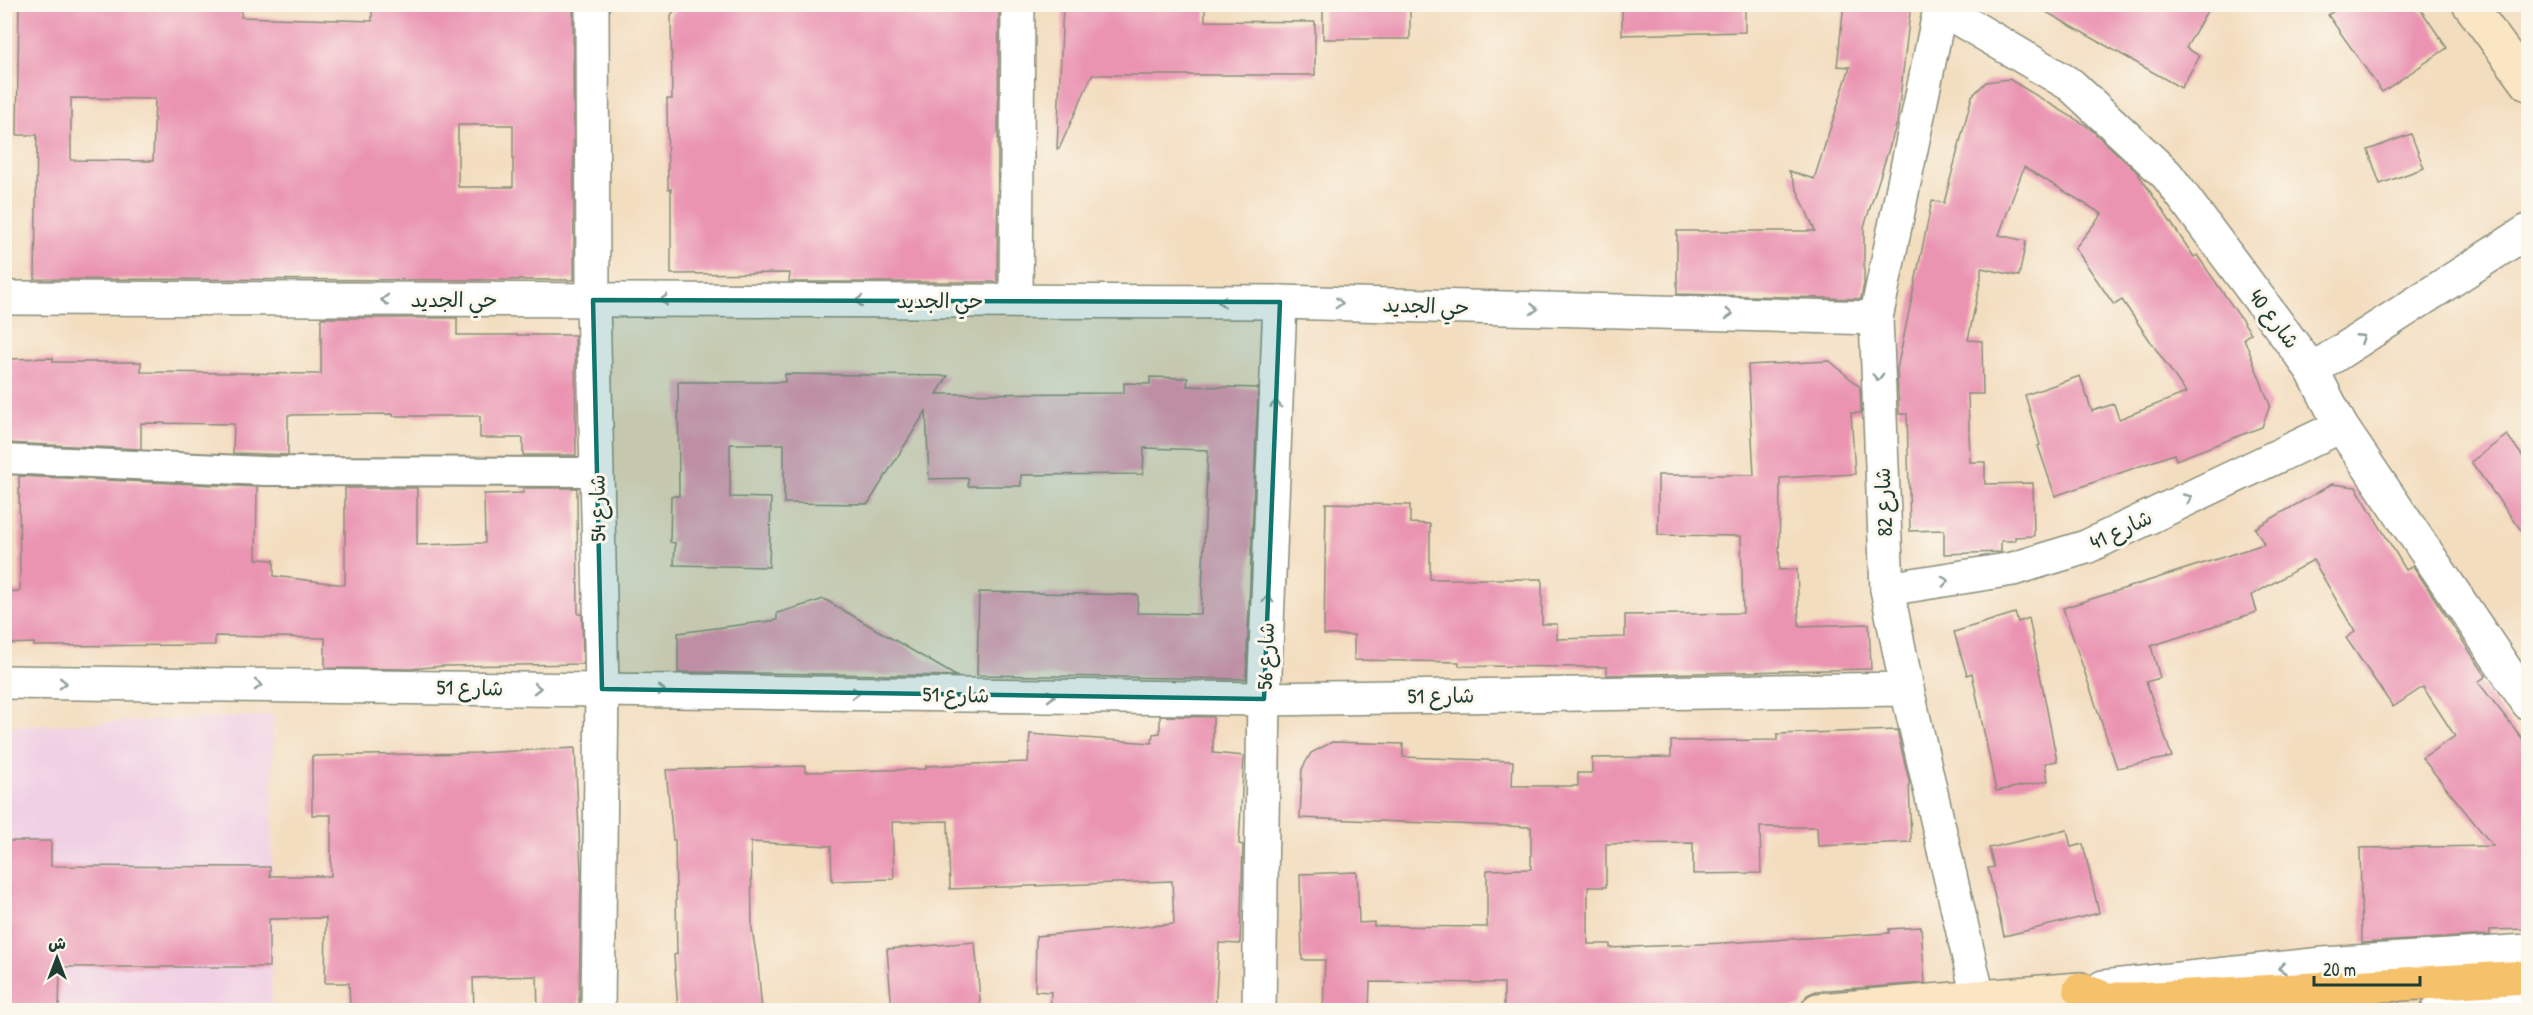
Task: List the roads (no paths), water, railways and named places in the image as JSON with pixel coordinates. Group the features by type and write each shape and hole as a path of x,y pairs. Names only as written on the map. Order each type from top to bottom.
{"highway":[{"path":"2195,1006 2529,977"},
{"path":"2080,989 2106,999 2195,1006 2529,994"}],"main road":[{"path":"2469,4 2529,84"},
{"path":"1818,1011 1979,1003 2080,989"}],"street":[{"name":"شارع 54","path":"592,4 593,300 602,689 598,1011"},
{"path":"1016,301 1018,4"},
{"name":"شارع 82","path":"1942,7 1876,318 1887,589 1906,689 1979,1003"},
{"name":"شارع 40","path":"1942,7 2071,85 2166,175 2312,370 2341,426 2529,703"},
{"path":"2312,370 2529,231"},
{"name":"حي الجديد","path":"4,298 1280,302 1876,318"},
{"name":"شارع 56","path":"1259,1011 1264,699 1280,302"},
{"name":"شارع 41","path":"1887,589 2013,569 2086,547 2341,426"},
{"path":"4,459 265,471 597,472"},
{"name":"شارع 51","path":"4,682 1264,699 1906,689"},
{"path":"2080,989 2323,964 2529,951"},
{"path":"2438,1011 2529,1006"}]}
